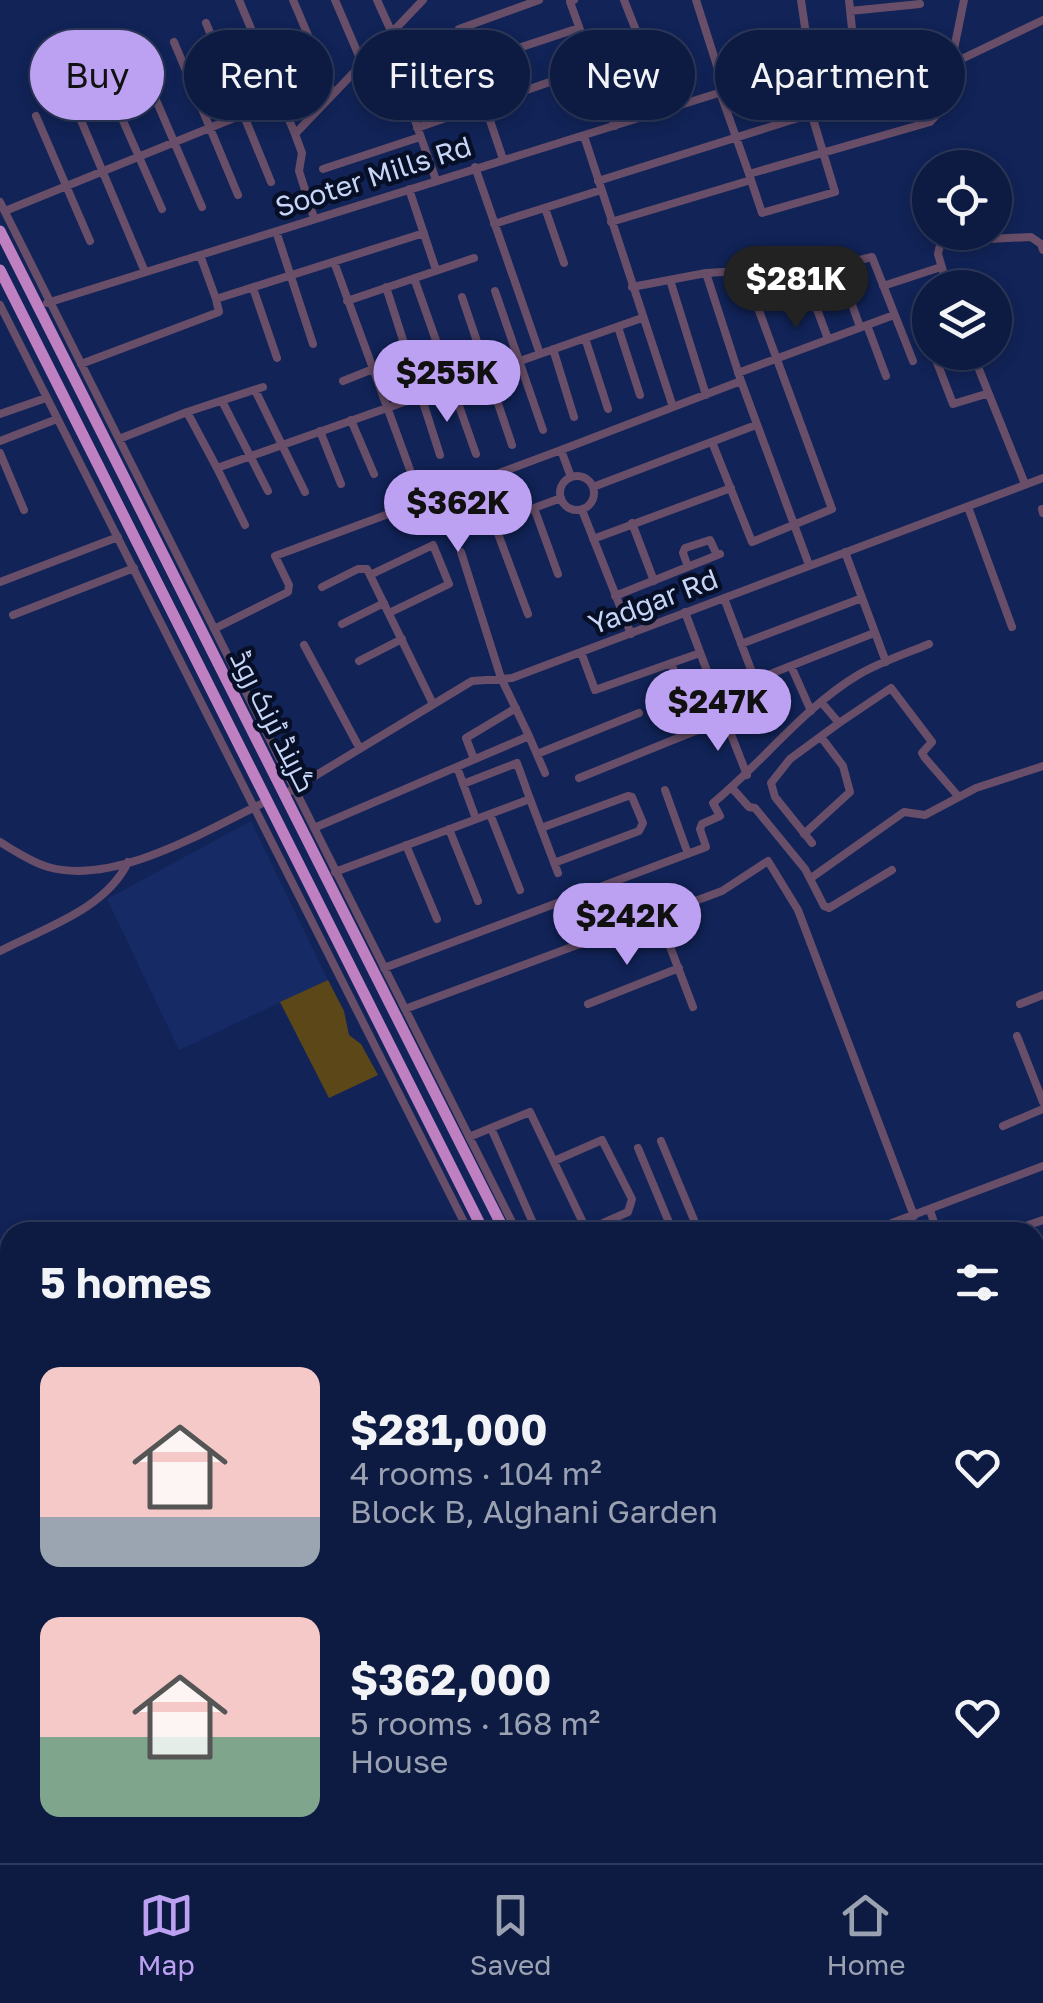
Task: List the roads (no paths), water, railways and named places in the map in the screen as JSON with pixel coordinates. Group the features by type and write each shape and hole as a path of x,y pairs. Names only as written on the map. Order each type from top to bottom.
{"highway":[{"name":"گرینڈ ٹرنک روڈ","path":"0,232 18,268 44,305 398,1009 500,1222"},
{"path":"2,274 18,268"},
{"name":"گرینڈ ٹرنک روڈ","path":"2,274 297,874 376,1017 426,1132 478,1222"},
{"path":"376,1017 398,1009"}],"street":[{"path":"240,0 252,30"},
{"path":"294,0 306,30"},
{"path":"335,0 353,42"},
{"path":"378,0 391,30"},
{"path":"395,30 423,0"},
{"path":"459,30 538,0"},
{"path":"624,0 636,30"},
{"path":"696,0 715,64"},
{"path":"802,0 806,30"},
{"path":"849,0 852,30"},
{"path":"957,30 964,0"},
{"path":"530,44 579,28 571,1"},
{"path":"850,11 920,4"},
{"path":"965,57 1043,20"},
{"path":"206,22 209,30"},
{"path":"174,42 238,195"},
{"path":"333,94 353,73"},
{"path":"164,119 202,207"},
{"path":"38,120 90,241"},
{"path":"81,120 144,272"},
{"path":"123,120 162,209"},
{"path":"5,211 229,120"},
{"path":"246,120 272,182"},
{"path":"289,120 302,152 299,171 314,218"},
{"path":"295,134 308,120"},
{"path":"414,120 436,180"},
{"path":"323,169 446,120"},
{"path":"490,120 503,159"},
{"path":"614,120 616,126"},
{"name":"Sooter Mills Rd","path":"44,305 633,120"},
{"path":"731,120 762,213 835,192 813,120"},
{"path":"494,224 791,120"},
{"path":"612,222 932,120"},
{"path":"584,136 674,408"},
{"path":"474,167 540,354"},
{"path":"410,189 436,270"},
{"path":"0,202 44,305 81,364 214,629 288,792 314,828 384,968 398,1009 512,1222"},
{"path":"545,208 564,262"},
{"path":"276,230 313,344"},
{"path":"216,300 424,233"},
{"path":"941,270 938,254 947,241 1031,237 1043,250"},
{"path":"81,364 219,312 200,255"},
{"path":"632,286 706,273 838,265 872,257 912,359"},
{"path":"347,300 474,258"},
{"path":"334,262 413,478"},
{"path":"838,265 886,376"},
{"path":"801,266 828,338"},
{"path":"883,286 940,267"},
{"path":"712,442 752,542 832,509 744,270"},
{"path":"706,273 756,425 809,565"},
{"path":"414,278 476,454"},
{"path":"670,280 706,395"},
{"path":"253,288 277,358"},
{"path":"386,288 440,455"},
{"path":"495,290 543,430"},
{"path":"462,297 512,445"},
{"path":"0,304 134,568 262,803 128,862 98,869 54,868 0,842"},
{"path":"214,629 288,592 289,585 274,556 674,408 775,359 894,315"},
{"path":"217,468 642,318"},
{"path":"618,326 640,394"},
{"path":"585,338 608,409"},
{"path":"553,349 574,418"},
{"path":"343,381 373,369"},
{"path":"940,370 953,404 986,394"},
{"path":"978,370 1025,484"},
{"path":"118,438 259,389 305,492"},
{"path":"0,414 46,398"},
{"path":"222,401 268,490"},
{"path":"187,412 245,525"},
{"path":"0,441 57,419"},
{"path":"352,420 374,474"},
{"path":"593,487 756,425"},
{"path":"320,432 341,484"},
{"path":"560,450 572,477"},
{"path":"0,453 24,510"},
{"path":"572,477 582,477 593,487 591,503 582,510 566,507 560,498 563,483 572,477"},
{"name":"Yadgar Rd","path":"288,792 472,681 512,678 1043,478"},
{"path":"593,539 730,488"},
{"path":"476,530 560,498"},
{"path":"968,506 1012,627"},
{"path":"534,508 558,574"},
{"path":"582,510 630,634"},
{"path":"494,522 528,614"},
{"path":"632,523 654,581"},
{"path":"0,582 118,537"},
{"path":"615,596 654,581 688,567 719,554 710,540 685,548 688,567"},
{"path":"370,575 433,545 450,584 389,614"},
{"path":"461,552 501,678 546,774"},
{"path":"844,552 886,662"},
{"path":"13,615 134,568"},
{"path":"322,587 358,569 368,570 434,704"},
{"path":"724,598 770,720"},
{"path":"741,644 862,598"},
{"path":"342,624 384,603"},
{"path":"685,612 746,775"},
{"path":"755,680 874,633"},
{"path":"359,661 402,639"},
{"path":"384,968 706,847 700,830 702,824 718,818 713,803 812,711 858,675 928,644"},
{"path":"304,645 360,749"},
{"path":"581,652 595,690 700,653"},
{"path":"670,664 696,731"},
{"path":"791,666 812,711"},
{"path":"812,843 775,797 771,783 790,759 891,688 932,742 922,753 925,758 958,796"},
{"path":"822,704 840,723"},
{"path":"474,759 466,738 516,708"},
{"path":"538,754 640,713"},
{"path":"579,778 726,719"},
{"path":"314,828 530,736"},
{"path":"804,834 850,792 843,766 821,737"},
{"path":"463,784 517,763 558,874"},
{"path":"810,878 904,812 925,815 958,796 1043,766"},
{"path":"456,767 476,820"},
{"path":"732,788 750,808 755,808 810,878 824,906 834,908 892,870"},
{"path":"665,790 688,854"},
{"path":"541,828 628,796 643,823 639,831 554,863"},
{"path":"335,872 530,799"},
{"path":"490,814 520,890"},
{"path":"449,830 478,902"},
{"path":"406,845 437,919"},
{"path":"398,1009 732,886 768,861 798,910 914,1216"},
{"path":"0,951 104,896 120,879 128,862"},
{"path":"297,874 426,1132 465,1222"},
{"path":"593,891 610,933"},
{"path":"658,915 693,1007"},
{"path":"588,1004 680,968"},
{"path":"1020,1004 1043,995"},
{"path":"1003,1126 1043,1106 1017,1036"},
{"path":"469,1137 530,1112 581,1222"},
{"path":"491,1128 533,1222"},
{"path":"554,1161 602,1140 632,1198 628,1212 606,1222"},
{"path":"661,1141 695,1222"},
{"path":"638,1148 669,1222"},
{"path":"896,1222 1043,1166"},
{"path":"930,1210 934,1222"}]}
